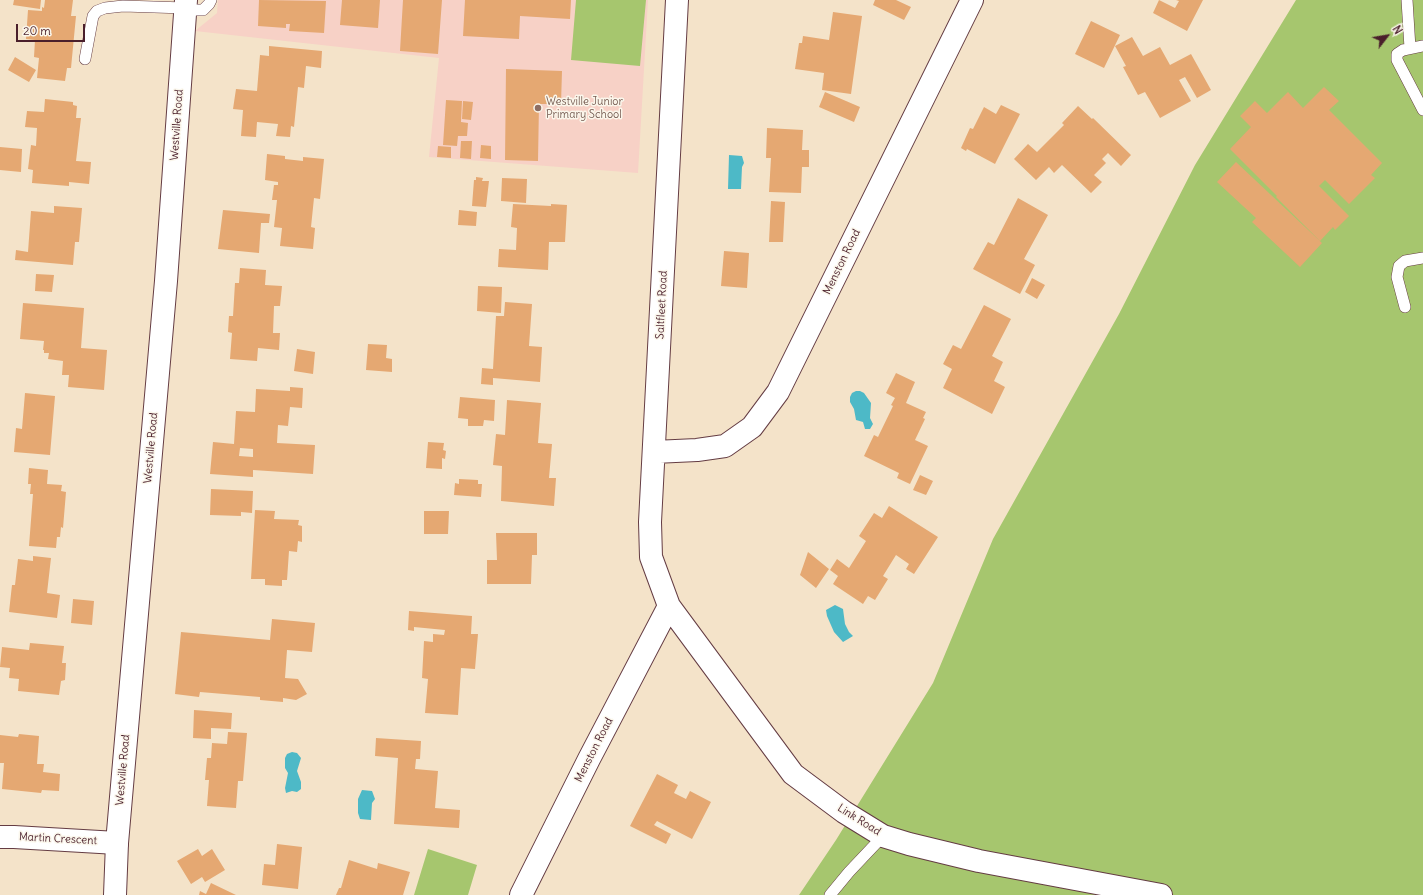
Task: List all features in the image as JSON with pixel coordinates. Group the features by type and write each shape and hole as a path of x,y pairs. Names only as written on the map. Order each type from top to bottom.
{"street":[{"name":"Saltfleet Road","path":"669,606 651,557 650,522 677,0"},
{"name":"Menston Road","path":"654,452 697,450 725,446 752,427 778,392 972,0"},
{"name":"Westville Road","path":"115,895 117,843 166,281 186,4"},
{"name":"Menston Road","path":"521,895 588,759 669,606"},
{"name":"Link Road","path":"669,606 793,774 844,812 883,836 908,844 979,861 1161,895"},
{"name":"Martin Crescent","path":"0,837 117,843"}],"lane":[{"path":"85,59 92,16 97,11 105,8 123,6 186,4 195,10 203,10 211,0"},
{"path":"1407,0 1410,48"},
{"path":"1423,46 1410,48 1399,52 1397,60 1423,110"},
{"path":"1405,307 1397,276 1399,266 1405,261 1423,258"},
{"path":"830,895 848,872 883,836"}],"shaded area":[{"name":"Westville Junior Primary School","path":"218,0 648,0 638,173 429,157 439,58 195,31 217,13"}],"green space":[{"path":"576,0 646,0 640,66 571,60"},
{"path":"1296,0 1423,0 1423,895 799,895 836,840 933,683 993,539 1119,314 1195,165"},
{"path":"428,849 477,865 468,895 414,895"}],"water":[{"path":"729,155 742,156 744,163 742,167 741,189 728,189"},
{"path":"856,391 864,393 871,403 870,418 873,424 870,429 865,429 863,422 856,420 854,409 850,402 850,397 852,393"},
{"path":"835,605 843,609 845,624 853,636 843,642 834,632 827,616 826,610"},
{"path":"292,752 297,753 301,758 297,771 301,782 301,789 297,792 292,791 286,793 285,788 288,773 285,768 285,758 287,754"},
{"path":"362,790 372,791 375,799 372,803 371,820 360,819 358,813 358,799"}],"building":[{"path":"14,0 41,0 40,9 13,5"},
{"path":"45,0 73,0 71,16 76,16 71,68 67,68 65,81 37,78 39,58 34,57 35,40 26,39 28,10 42,11"},
{"path":"259,0 326,1 324,33 289,31 290,24 286,24 286,28 258,26"},
{"path":"342,0 380,0 378,28 340,25"},
{"path":"403,0 442,0 438,54 400,51"},
{"path":"465,0 571,0 570,19 520,16 519,39 463,36"},
{"path":"875,0 896,0 911,7 904,20 873,5"},
{"path":"1159,0 1175,8 1179,1 1176,0 1203,0 1187,31 1153,13"},
{"path":"833,12 862,16 851,94 822,90 824,73 795,69 799,43 802,43 803,36 829,40"},
{"path":"1091,21 1120,35 1104,68 1075,54"},
{"path":"1132,37 1143,56 1160,47 1170,65 1191,54 1211,90 1197,98 1185,77 1179,80 1191,101 1160,118 1145,92 1138,95 1123,67 1126,66 1115,46"},
{"path":"269,46 322,51 321,68 306,66 304,88 298,87 294,127 291,126 290,137 276,136 278,124 257,122 256,137 241,136 243,110 233,109 236,89 257,91 260,55 269,56"},
{"path":"15,57 36,70 29,82 8,70"},
{"path":"506,69 562,71 561,104 539,104 538,161 505,160"},
{"path":"1324,87 1339,101 1329,110 1382,163 1371,175 1375,178 1349,204 1325,180 1319,186 1349,216 1335,230 1333,227 1320,241 1230,149 1251,127 1240,116 1255,101 1267,113 1288,92 1303,108"},
{"path":"825,92 860,107 854,122 819,107"},
{"path":"45,99 73,102 73,105 77,106 76,118 81,118 76,161 91,162 89,184 69,182 69,186 32,183 33,170 28,169 31,145 36,146 37,128 25,127 27,111 44,112"},
{"path":"446,100 462,101 461,122 468,123 467,136 458,136 457,146 443,145"},
{"path":"463,101 473,102 471,120 462,119"},
{"path":"1001,105 1020,114 995,164 967,149 966,151 961,148 970,128 973,129 984,107 996,114"},
{"path":"1078,106 1092,119 1093,118 1131,155 1121,166 1108,153 1102,159 1106,163 1094,175 1102,182 1091,193 1062,165 1054,173 1049,167 1036,180 1014,159 1028,144 1037,152 1064,125 1062,123"},
{"path":"767,128 803,130 802,150 809,150 809,167 802,167 801,193 769,192 771,158 766,158"},
{"path":"461,141 472,141 471,159 460,158"},
{"path":"481,145 491,146 491,159 480,158"},
{"path":"438,146 451,147 451,158 437,157"},
{"path":"0,147 22,149 21,172 0,170"},
{"path":"267,154 285,156 285,159 303,161 303,157 324,159 320,199 314,198 311,227 315,228 313,249 280,246 282,228 274,227 277,200 272,200 274,185 278,185 278,182 265,180"},
{"path":"1236,162 1322,243 1300,267 1252,222 1256,218 1217,182"},
{"path":"476,177 483,178 482,181 489,181 486,207 472,206 474,180 476,180"},
{"path":"502,178 527,179 526,203 501,201"},
{"path":"1018,198 1048,215 1024,259 1035,265 1020,294 973,269 988,242 994,245"},
{"path":"771,201 785,202 783,242 769,242"},
{"path":"513,204 551,206 551,204 567,205 565,242 549,242 548,270 498,267 499,249 516,250 517,228 511,227"},
{"path":"54,206 82,208 79,242 75,242 73,265 15,260 16,250 28,252 31,211 54,213"},
{"path":"223,210 270,214 269,223 261,223 259,253 218,249"},
{"path":"459,210 477,212 476,226 458,225"},
{"path":"724,251 749,253 747,288 721,286"},
{"path":"240,268 266,270 265,285 282,286 280,306 274,306 273,333 280,333 279,350 258,348 257,361 230,359 232,333 228,332 229,316 233,316 235,283 239,283"},
{"path":"36,274 54,275 52,292 35,291"},
{"path":"1032,278 1045,285 1037,299 1025,292"},
{"path":"478,286 502,287 501,313 477,311"},
{"path":"505,302 532,304 529,346 542,347 540,382 493,378 493,385 481,384 482,368 493,369 496,316 504,316"},
{"path":"23,303 84,308 81,348 107,350 104,390 68,387 69,375 62,375 63,361 48,359 49,353 44,353 43,350 44,341 20,339"},
{"path":"984,305 1011,319 992,356 1003,362 994,381 1005,387 992,414 943,388 952,369 943,364 953,345 961,349"},
{"path":"368,344 387,345 386,358 392,359 392,372 366,370"},
{"path":"297,349 315,352 313,374 294,371"},
{"path":"896,373 915,382 906,403 926,412 923,418 925,419 915,440 928,446 910,484 897,478 899,473 864,456 874,435 878,437 893,406 891,405 895,398 886,393"},
{"path":"290,387 303,388 302,408 290,407 288,426 278,425 277,443 315,445 313,474 253,470 253,477 210,474 213,442 234,444 236,411 255,412 256,389 290,391","holes":["240,448 253,449 253,457 239,456"]},
{"path":"25,393 55,396 50,455 14,452 16,428 22,429"},
{"path":"460,397 495,400 494,421 484,420 483,426 468,426 468,419 458,418"},
{"path":"507,400 541,403 538,443 552,444 549,478 556,478 554,506 501,501 502,466 493,465 496,434 505,435"},
{"path":"428,442 444,443 443,450 446,451 445,459 442,458 442,469 426,468"},
{"path":"29,468 48,470 47,484 62,485 61,491 66,492 63,528 61,527 60,537 57,537 56,548 29,546 33,494 30,494 31,484 28,484"},
{"path":"920,475 933,481 926,495 913,490"},
{"path":"459,479 478,480 478,484 482,484 481,497 454,495 455,483 459,484"},
{"path":"211,489 253,491 252,513 241,512 241,516 210,515"},
{"path":"889,506 938,537 914,574 906,569 909,564 896,555 883,576 888,579 875,600 868,596 863,604 833,584 838,576 830,570 837,559 849,568 866,541 859,536 874,513 882,518"},
{"path":"255,510 275,511 274,519 299,520 298,525 302,526 302,542 298,541 297,552 289,551 287,580 282,580 282,586 265,585 265,579 251,579"},
{"path":"424,511 449,511 448,534 424,534"},
{"path":"496,533 537,533 537,555 532,555 531,584 487,584 487,560 497,560"},
{"path":"808,552 829,569 816,588 800,575"},
{"path":"33,556 51,558 47,593 60,595 57,618 9,612 12,585 15,585 18,559 33,561"},
{"path":"73,599 94,601 92,625 71,623"},
{"path":"409,611 472,616 471,634 478,634 475,669 461,668 458,715 425,713 428,679 422,678 424,641 433,642 433,634 444,635 445,630 414,627 414,631 408,630"},
{"path":"272,619 315,623 312,652 287,650 285,678 298,679 307,694 296,700 283,698 283,702 260,700 260,697 200,692 199,697 175,694 181,632 270,640"},
{"path":"30,643 64,646 62,663 66,663 65,680 61,681 59,695 18,691 19,679 9,678 10,668 0,667 2,647 29,650"},
{"path":"194,710 232,713 231,729 211,728 211,739 193,738"},
{"path":"228,732 247,733 243,781 238,781 236,808 207,806 209,780 205,780 207,758 211,758 212,743 227,744"},
{"path":"19,734 39,736 37,764 44,764 43,772 60,774 59,791 42,790 41,793 2,789 4,763 0,763 0,735 18,737"},
{"path":"376,738 421,741 420,759 416,759 415,769 438,771 435,808 460,810 459,828 394,824 398,758 375,756"},
{"path":"657,774 678,785 674,793 686,799 690,791 711,802 692,839 657,821 654,825 671,834 666,844 630,826"},
{"path":"277,844 302,847 298,889 262,885 264,864 275,865"},
{"path":"198,849 202,856 212,849 225,870 205,882 202,877 191,884 177,861"},
{"path":"349,860 377,869 378,863 410,872 403,895 336,895 339,888 341,888"},
{"path":"211,883 236,895 199,895 200,891 206,894"}],"place":[{"name":"Westville Junior Primary School","path":"538,108"}]}
